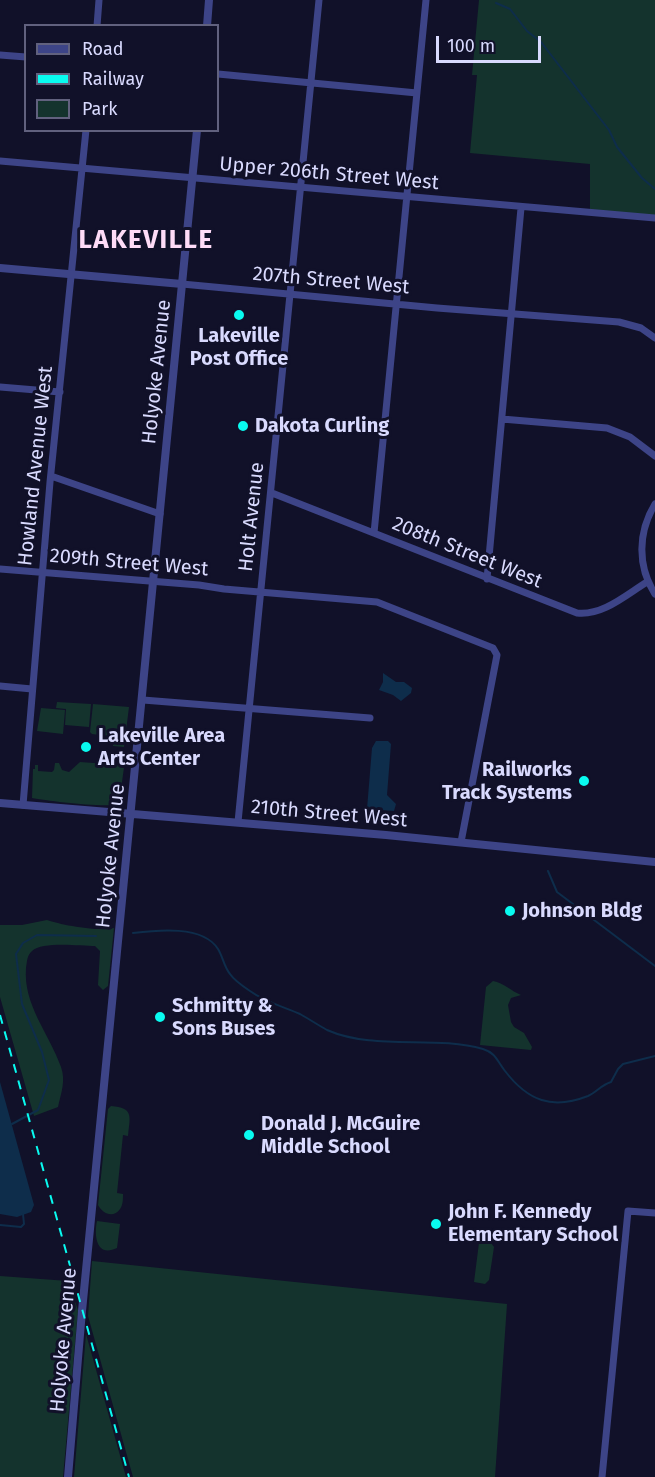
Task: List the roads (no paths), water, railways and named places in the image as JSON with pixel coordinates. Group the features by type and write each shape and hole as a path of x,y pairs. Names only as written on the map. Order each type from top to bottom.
{"street":[{"path":"97,24 99,0"},
{"path":"207,24 209,0"},
{"name":"Holt Avenue","path":"238,822 319,0"},
{"path":"374,534 426,0"},
{"path":"0,55 24,57"},
{"path":"219,74 417,93"},
{"name":"Howland Avenue West","path":"23,805 42,572 86,132"},
{"name":"Holyoke Avenue","path":"68,1477 196,132"},
{"name":"Upper 206th Street West","path":"0,161 655,218"},
{"path":"487,579 521,208"},
{"name":"207th Street West","path":"0,268 619,322 636,326 655,338"},
{"path":"0,387 60,392"},
{"path":"502,419 608,428 630,437 655,456"},
{"path":"51,476 160,514"},
{"name":"208th Street West","path":"272,493 563,609 586,614 599,611 647,582"},
{"path":"655,504 645,524 642,540 642,556 647,582 655,594"},
{"name":"209th Street West","path":"0,569 377,602 489,646 496,651 497,656 461,842"},
{"path":"0,686 32,688"},
{"path":"143,700 370,718"},
{"name":"210th Street West","path":"0,803 461,842 655,862"},
{"path":"602,1477 628,1211 655,1213"}],"water":[{"path":"383,673 396,682 404,682 412,688 411,693 401,701 379,690 383,682"},
{"path":"376,741 388,741 391,744 387,795 396,804 394,811 367,809 372,748"},
{"path":"0,1082 34,1205 31,1212 17,1217 0,1214"}],"waterway":[{"path":"496,3 510,9 527,31 541,42 609,130 617,147 642,178 655,189"},
{"path":"548,871 557,892 655,966"},
{"path":"133,933 166,930 202,936 218,949 228,971 245,987 262,998 300,1014 327,1030 345,1036 385,1042 445,1043 483,1049 494,1055 523,1090 542,1100 563,1102 588,1096 611,1082 623,1064 655,1056"},
{"path":"12,1124 38,1110 49,1080 42,1052 22,1004 16,954 23,943 37,935 96,936"},
{"path":"0,1225 21,1227 24,1224 23,1214"}],"railway":[{"path":"0,1015 129,1477"}],"place":[{"name":"Lakeville Post Office","path":"239,315"},
{"name":"Dakota Curling","path":"243,426"},
{"name":"Lakeville Area Arts Center","path":"86,747"},
{"name":"Railworks Track Systems","path":"584,781"},
{"name":"Johnson Bldg","path":"510,911"},
{"name":"Schmitty & Sons Buses","path":"160,1017"},
{"name":"Donald J. McGuire Middle School","path":"249,1135"},
{"name":"John F. Kennedy Elementary School","path":"436,1224"}],"district":[{"name":"LAKEVILLE","path":"146,241"}]}
